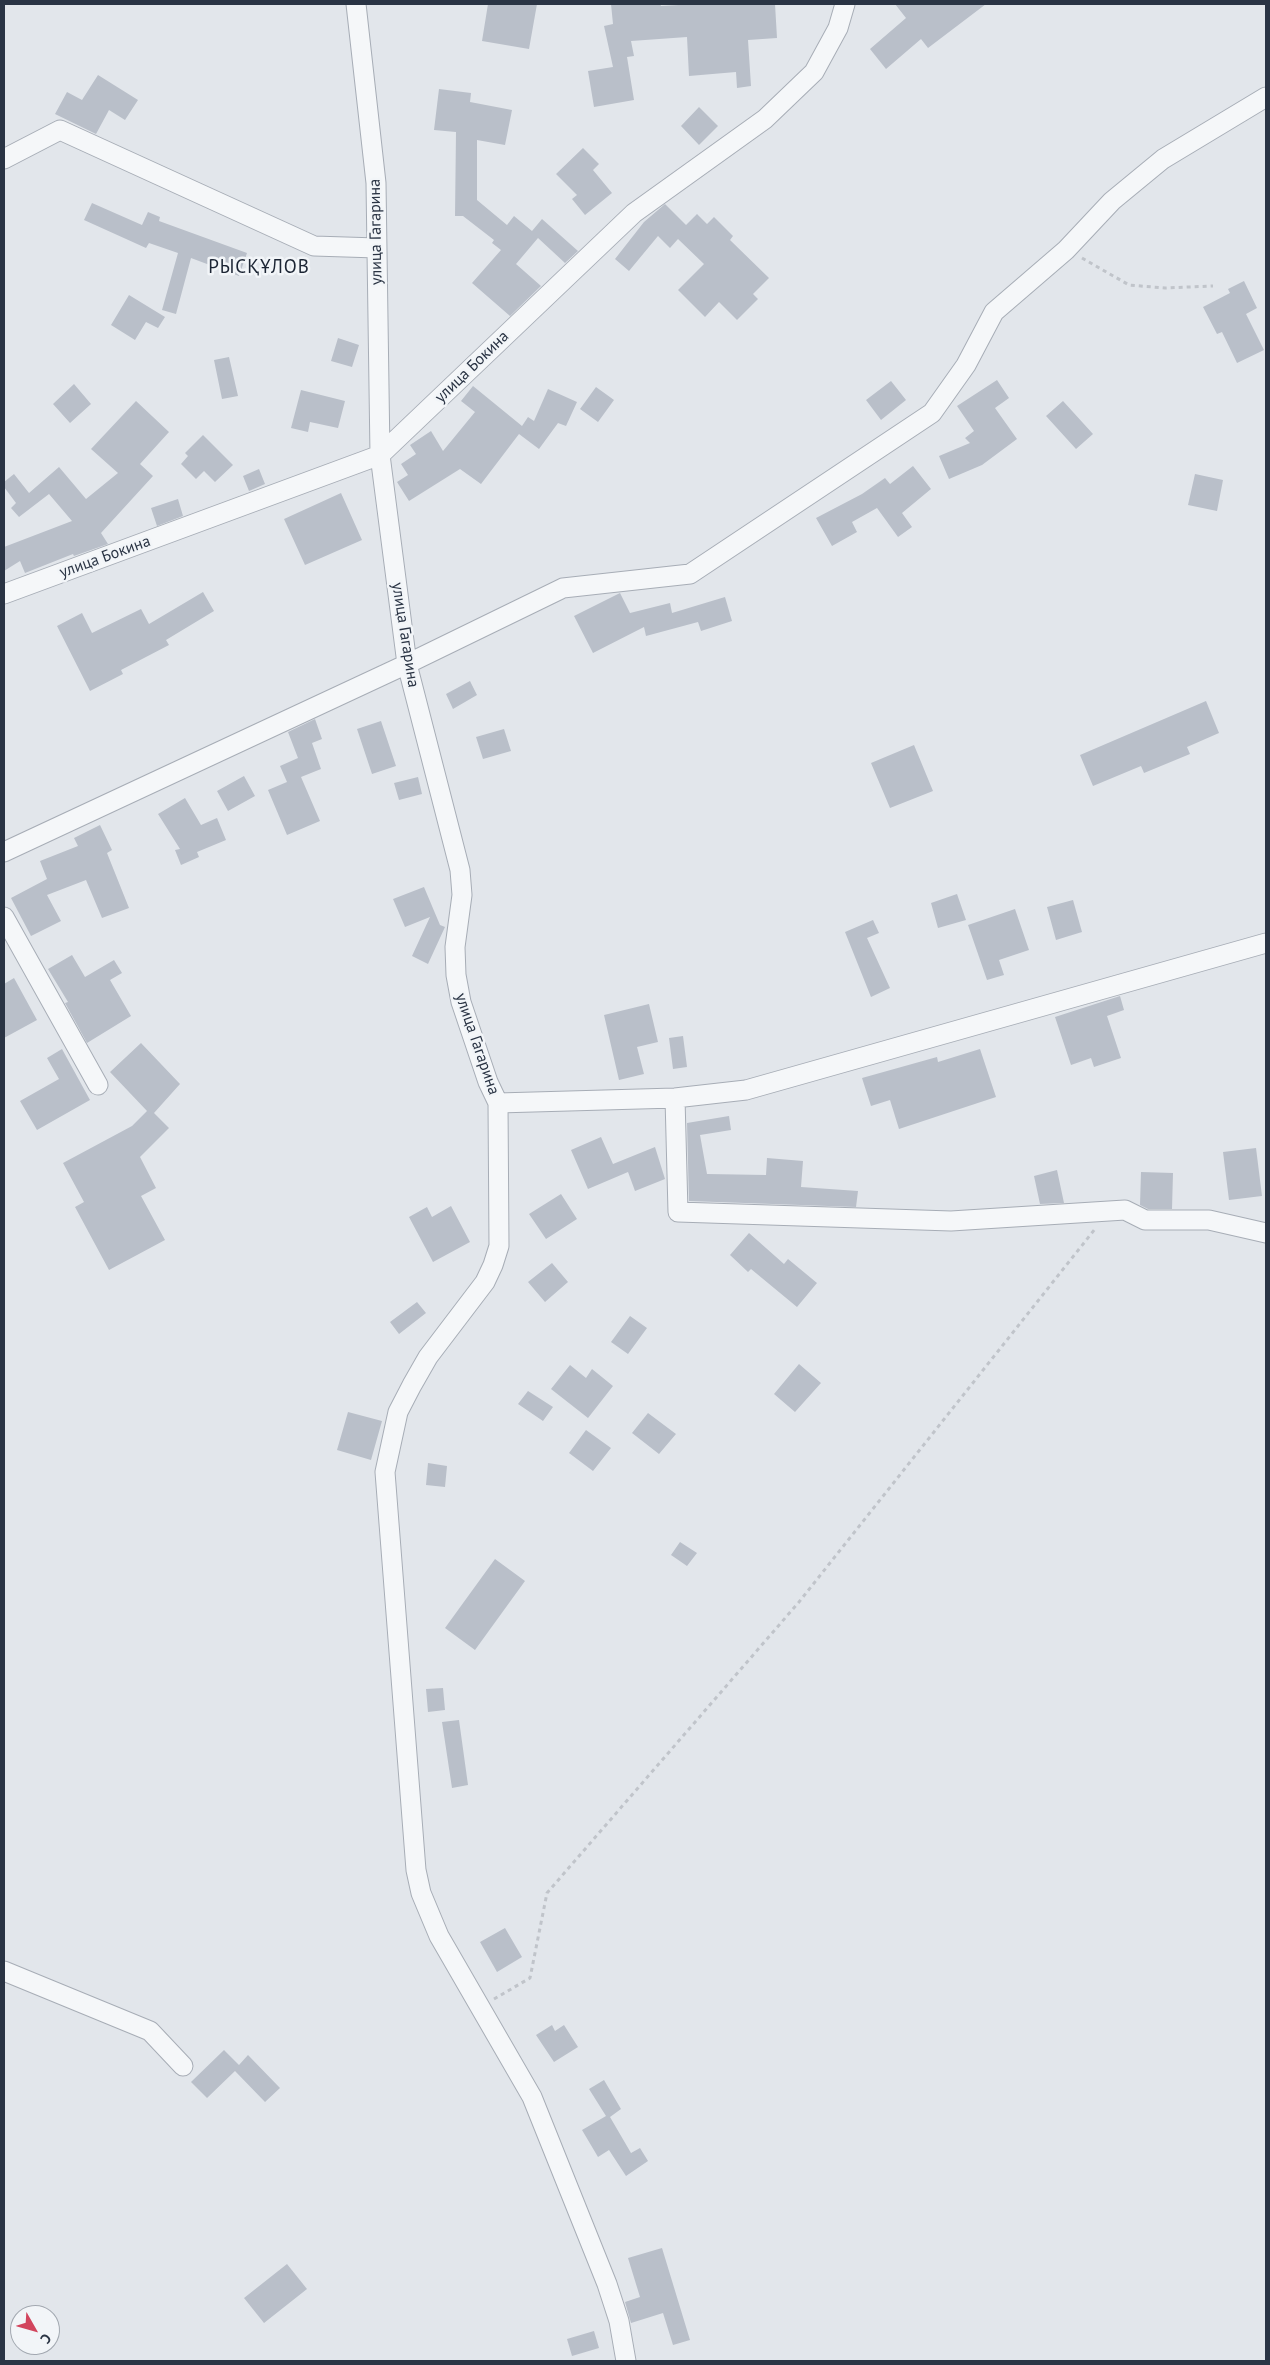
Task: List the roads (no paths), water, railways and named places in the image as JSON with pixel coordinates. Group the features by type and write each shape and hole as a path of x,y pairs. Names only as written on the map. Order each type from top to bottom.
{"street":[{"name":"улица Гагарина","path":"356,4 376,183 380,456 407,664 460,870 462,895 455,946 456,975 461,1002 488,1082 498,1103 499,1246 494,1265 485,1282 428,1357 412,1385 398,1412 384,1472 416,1860 420,1893 439,1936 532,2097 607,2284 618,2321 626,2361"},
{"name":"улица Бокина","path":"4,594 380,456 634,213 765,119 814,72 838,28 845,4"},
{"path":"4,852 407,664 563,588 690,574 932,413 966,365 994,312 1066,250 1112,201 1164,158 1266,97"},
{"path":"4,160 60,130 314,246 377,248"},
{"path":"4,917 98,1085"},
{"path":"498,1103 675,1098 746,1090 1266,943"},
{"path":"675,1098 678,1212 951,1221 1125,1210 1145,1220 1209,1220 1266,1233"},
{"path":"4,1971 150,2031 183,2066"}],"district":[{"name":"РЫСҚҰЛОВ","path":"259,268"}]}
